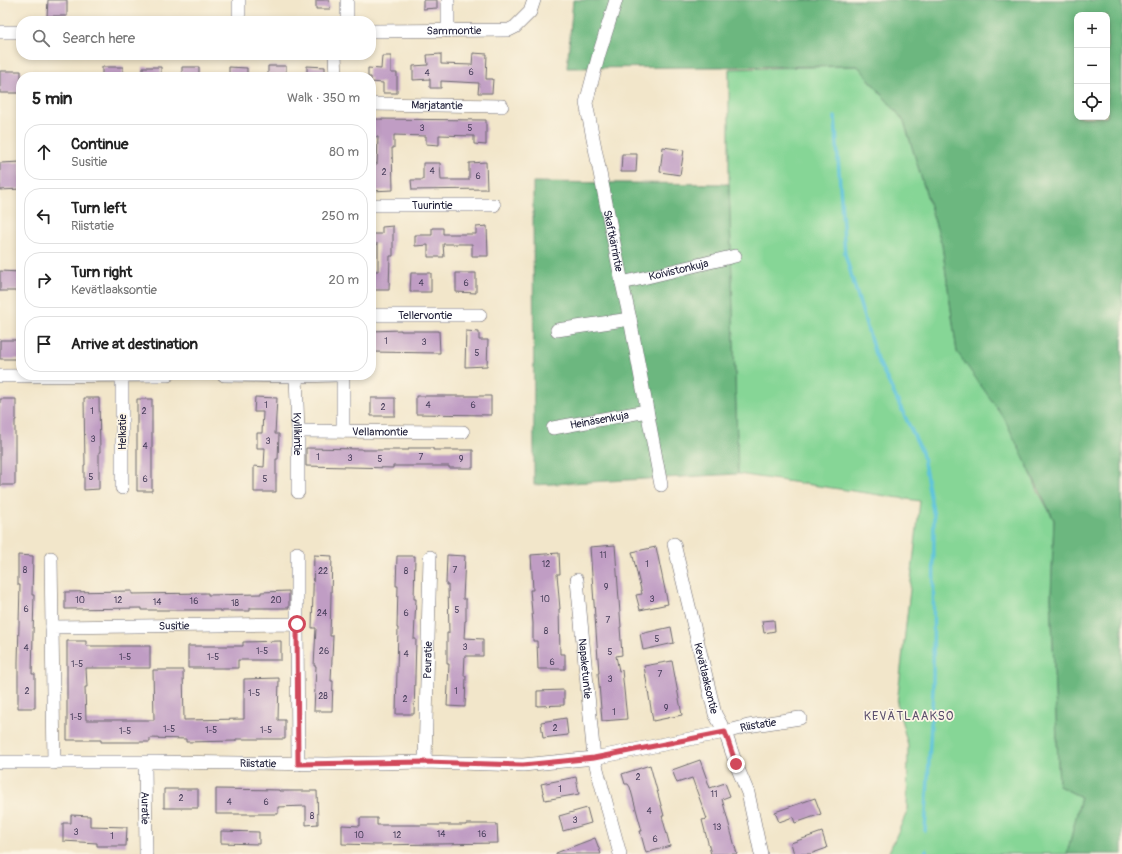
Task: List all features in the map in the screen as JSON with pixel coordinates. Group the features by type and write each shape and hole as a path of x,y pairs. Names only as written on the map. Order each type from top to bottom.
{"street":[{"path":"239,16 240,0"},
{"path":"347,0 347,16"},
{"path":"448,0 448,31"},
{"name":"Skaftkärrintie","path":"616,0 599,54 586,103 630,319 661,485"},
{"name":"Sammontie","path":"376,31 509,30 515,27 532,6"},
{"path":"0,32 16,32"},
{"path":"335,60 336,72"},
{"name":"Marjatantie","path":"376,104 502,106"},
{"name":"Tuurintie","path":"376,205 494,205"},
{"name":"Koivistonkuja","path":"622,282 735,256"},
{"name":"Tellervontie","path":"376,315 480,315"},
{"path":"557,330 630,319"},
{"path":"0,376 16,376"},
{"name":"Helkatie","path":"122,380 122,488"},
{"name":"Kyllikintie","path":"296,380 298,492"},
{"path":"343,380 343,431"},
{"name":"Heinäsenkuja","path":"553,428 647,411"},
{"name":"Vellamontie","path":"298,431 463,432"},
{"name":"Kevätlaaksontie","path":"674,544 715,714 725,732 748,793 761,854"},
{"path":"297,553 298,764"},
{"name":"Peuratie","path":"425,762 430,557"},
{"path":"51,558 54,763"},
{"name":"Napaketuntie","path":"577,580 594,758 620,854"},
{"name":"Susitie","path":"52,627 297,624"},
{"name":"Riistatie","path":"0,762 298,764 425,762 523,765 594,758 748,726 800,718"},
{"name":"Auratie","path":"145,762 146,854"}],"green space":[{"path":"573,0 1122,0 1122,854 1067,854 1081,797 1059,786 1051,597 1054,520 1004,418 957,352 942,245 904,121 858,66 567,68"},
{"path":"858,66 904,121 942,245 957,352 1007,416 1038,491 1054,520 1051,597 1059,786 1081,797 1067,854 888,854 907,812 908,746 897,704 920,501 738,474 729,184 729,69"},
{"path":"533,182 729,184 738,474 534,485"}],"building":[{"path":"48,0 67,0 67,16 47,16"},
{"path":"316,0 329,0 330,9 316,9"},
{"path":"423,0 437,0 437,8 423,9"},
{"path":"473,53 487,54 486,79 493,79 492,93 478,93 479,83 441,81 441,88 430,88 430,79 413,80 413,66 428,65 427,55 441,54 441,64 472,65"},
{"path":"382,56 391,56 391,73 397,73 397,93 383,93 383,83 376,82 376,72 368,72 368,68 381,69"},
{"path":"268,66 286,66 286,72 268,72"},
{"path":"307,66 325,67 325,72 307,72"},
{"path":"102,67 123,67 123,72 102,72"},
{"path":"143,67 161,67 161,72 143,72"},
{"path":"182,67 199,67 199,72 182,72"},
{"path":"229,67 247,68 247,72 229,72"},
{"path":"0,71 21,71 16,72 16,93 0,93"},
{"path":"376,119 486,120 486,145 474,144 474,136 439,135 439,145 426,144 426,136 394,135 394,148 392,148 393,190 376,191 378,137 376,137"},
{"path":"663,147 684,150 680,175 660,172"},
{"path":"622,154 637,154 636,172 621,172"},
{"path":"16,162 16,189 0,190 0,163"},
{"path":"486,162 487,189 412,190 411,180 423,180 423,163 440,163 441,180 469,180 469,163"},
{"path":"393,226 393,256 390,256 389,290 376,290 378,244 376,244 376,234 382,234 382,227"},
{"path":"487,226 488,256 472,256 472,244 443,244 444,257 428,257 428,245 415,246 415,235 432,235 432,228 443,228 443,234 476,234 476,227"},
{"path":"0,271 16,272 16,291 0,291"},
{"path":"411,273 431,273 431,292 410,292"},
{"path":"456,273 476,273 476,293 456,292"},
{"path":"376,331 439,331 440,353 376,352"},
{"path":"466,331 479,332 479,340 488,340 487,366 465,367"},
{"path":"0,340 16,340 16,359 0,359"},
{"path":"416,396 491,396 491,415 416,414"},
{"path":"255,397 277,398 275,434 279,434 278,459 276,459 276,492 254,492 254,466 264,467 265,448 257,448 257,433 262,433 263,412 254,412"},
{"path":"84,398 99,398 99,489 84,490"},
{"path":"371,398 395,398 395,416 371,416"},
{"path":"0,399 16,399 15,485 0,485"},
{"path":"137,399 152,399 152,491 137,491"},
{"path":"306,448 409,450 409,448 433,448 433,450 473,450 473,468 449,468 449,466 393,466 393,468 306,466"},
{"path":"615,545 622,655 616,656 619,671 622,670 627,719 602,721 590,547"},
{"path":"656,547 668,604 640,610 636,595 642,594 632,552"},
{"path":"559,553 560,574 557,574 560,609 560,654 565,654 565,669 538,669 537,641 533,641 530,590 533,590 531,555"},
{"path":"18,555 33,556 32,595 34,595 32,674 35,674 35,708 18,708 20,585 18,585"},
{"path":"314,555 332,556 330,636 333,636 331,681 333,681 332,711 314,711 316,628 312,628"},
{"path":"447,555 465,556 463,599 466,599 466,621 464,638 483,639 483,656 465,656 465,707 447,706 449,664 447,664 447,633 449,633 448,585 446,585"},
{"path":"397,556 415,556 414,599 416,599 414,639 416,639 414,714 396,714 398,628 398,586 396,586"},
{"path":"132,591 132,594 208,593 208,595 261,594 261,592 289,591 289,608 250,608 250,611 142,610 142,608 65,609 65,592"},
{"path":"774,620 775,631 764,633 762,621"},
{"path":"671,627 674,643 643,650 640,634"},
{"path":"67,641 86,641 86,646 150,646 150,668 86,668 86,720 154,720 153,670 183,670 184,720 244,719 244,679 279,678 278,720 285,720 285,739 236,739 236,741 186,742 186,739 150,738 150,742 67,740"},
{"path":"281,641 281,660 238,660 238,668 188,668 188,646 243,646 243,642"},
{"path":"672,661 682,715 653,721 644,666"},
{"path":"564,690 564,705 537,706 537,691"},
{"path":"566,718 568,735 543,738 541,722"},
{"path":"700,760 710,788 725,783 730,796 722,799 737,854 711,854 702,820 707,819 692,778 677,783 672,770"},
{"path":"650,765 664,816 662,816 670,846 646,853 640,831 642,831 630,787 628,784 625,784 622,774"},
{"path":"576,777 579,794 545,800 541,784"},
{"path":"164,789 198,789 198,808 164,808"},
{"path":"216,789 317,791 318,824 306,825 306,806 278,807 278,814 216,814"},
{"path":"815,798 821,814 795,823 793,817 779,822 775,812"},
{"path":"587,808 591,823 563,831 559,816"},
{"path":"71,815 90,816 90,826 127,827 126,846 97,846 97,843 63,841 63,823 71,823"},
{"path":"360,818 377,818 377,825 497,824 498,843 376,845 342,844 342,825 360,826"},
{"path":"221,831 259,832 259,844 221,843"},
{"path":"822,832 827,848 810,854 794,854 791,843"},
{"path":"595,838 601,854 556,854 556,853"}],"waterway":[{"path":"835,117 845,254 875,354 922,452 934,517 933,690 925,831"}],"district":[{"name":"KEVÄTLAAKSO","path":"909,716"}],"route":[{"path":"297,624 298,764 425,762 523,765 594,758 725,732 736,764"}]}
